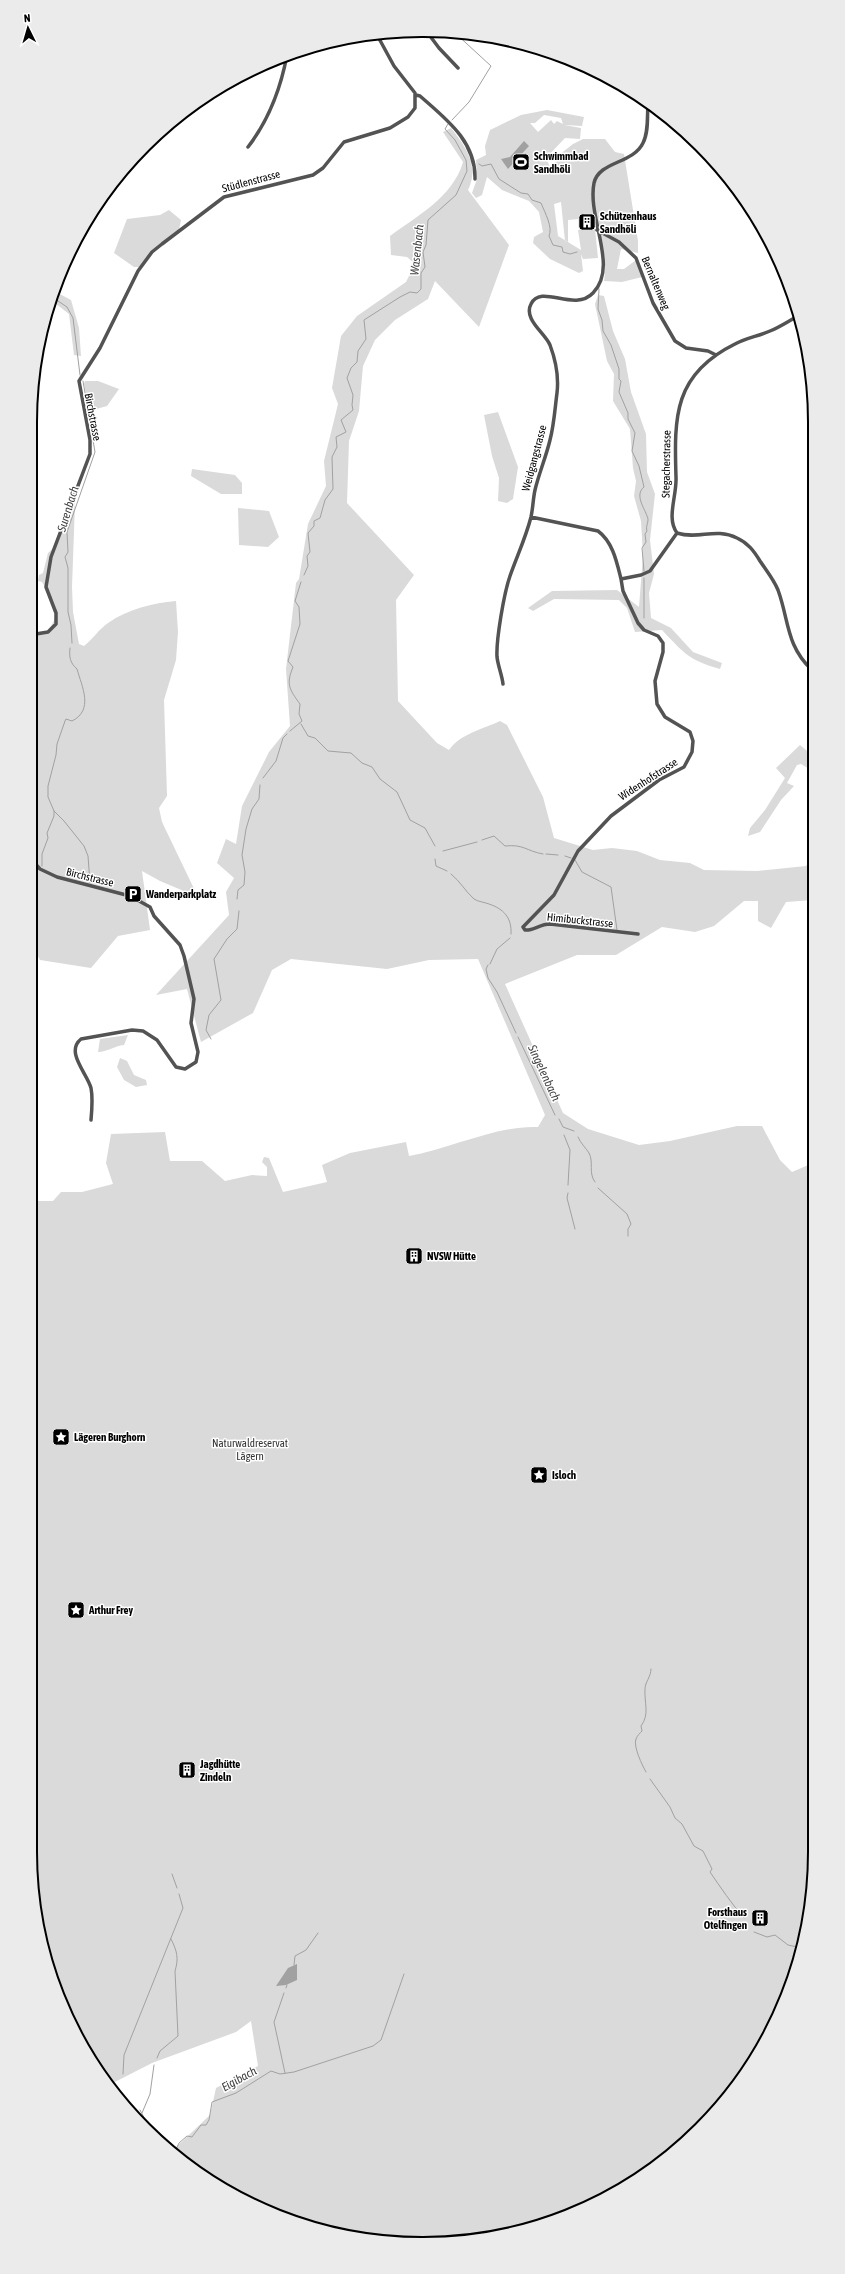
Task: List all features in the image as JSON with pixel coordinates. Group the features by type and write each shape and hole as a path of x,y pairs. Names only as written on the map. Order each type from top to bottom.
{"street":[{"path":"431,37 458,68"},
{"path":"379,39 394,66 416,95 452,124 470,148 474,160 475,179"},
{"path":"248,147 266,118 285,62"},
{"name":"Stüdlenstrasse","path":"216,202 228,195 292,180 318,172 344,142 386,130 408,117 415,108 416,95"},
{"path":"597,230 594,191 596,177 604,169 623,161 642,146 646,135 648,110"},
{"name":"Birchstrasse","path":"37,634 48,632 56,624 56,613 46,587 51,556 90,454 90,440 79,381 100,348 144,262 162,244 216,202"},
{"name":"Bernaltenweg","path":"597,230 606,233 619,242 636,258 651,297 675,341 686,348 708,351 716,355"},
{"name":"Weidgangstrasse","path":"503,684 497,655 506,591 531,517 535,490 551,438 558,377 551,346 532,320 529,308 534,300 541,296 577,302 586,299 594,292 602,279 604,264 597,230"},
{"name":"Stegacherstrasse","path":"678,533 671,519 676,491 675,428 678,411 690,381 701,368 716,355 737,343 770,331 794,318"},
{"path":"531,517 598,531 610,547 621,579 641,575 650,571 678,533 690,536 721,532 737,537 751,547 777,588 786,623 796,648 808,664"},
{"name":"Widenhofstrasse","path":"523,928 527,921 554,896 578,851 611,816 659,780 684,767 692,752 694,741 690,732 665,717 657,704 656,681 663,652 663,643 658,636 644,630 638,623 623,591 621,579"},
{"name":"Birchstrasse","path":"37,865 57,877 130,896 150,907 154,916 180,945 194,999 191,1022 192,1032 198,1046 198,1058 190,1068 180,1069 176,1067 158,1040 140,1030 81,1039 76,1043 75,1052 91,1089 91,1120"},
{"name":"Himibuckstrasse","path":"523,928 528,931 546,924 638,934"}],"green space":[{"path":"547,110 584,117 582,126 564,125 581,128 580,139 565,138 546,158 550,167 560,158 559,155 573,144 583,139 605,139 615,152 624,154 638,241 638,253 621,249 617,269 624,269 636,260 642,277 622,282 604,281 605,263 596,213 580,214 579,219 568,220 568,242 581,250 578,230 595,229 598,258 583,259 581,254 583,271 579,273 550,259 533,243 534,237 543,232 539,212 529,201 502,190 487,177 482,195 476,198 472,193 477,179 476,160 486,155 485,146 490,130 521,115","holes":["544,115 561,118 563,124 557,121 554,124 551,120 538,132 530,123 535,123","561,202 565,240 558,236 554,204"]},
{"name":"Naturwaldreservat Lägern","path":"451,128 466,149 472,165 471,181 468,190 509,245 479,327 435,281 428,299 395,320 375,340 363,366 359,411 349,441 347,503 414,575 396,600 398,701 437,743 449,750 459,740 472,732 500,721 507,725 543,797 554,838 593,850 612,848 637,851 660,860 690,863 704,870 757,871 806,866 808,863 808,900 786,902 771,928 758,921 758,901 744,901 714,926 695,932 662,927 616,955 577,955 505,984 563,1113 588,1129 639,1145 670,1141 737,1126 762,1126 780,1160 792,1172 808,1165 808,1852 805,1902 801,1927 788,1975 779,1999 743,2066 712,2106 695,2124 677,2141 637,2172 570,2208 546,2217 498,2230 473,2234 422,2237 372,2234 347,2230 299,2217 275,2208 230,2185 208,2172 176,2147 210,2115 216,2088 258,2066 251,2021 236,2032 152,2063 114,2082 102,2066 77,2022 57,1975 44,1927 40,1902 37,1852 37,1202 53,1201 61,1192 82,1192 113,1184 106,1163 111,1134 165,1132 170,1161 202,1161 225,1181 252,1175 267,1176 267,1167 262,1162 264,1157 269,1158 283,1192 327,1182 322,1165 350,1153 406,1142 409,1156 425,1153 490,1133 522,1127 538,1127 545,1115 478,959 429,960 387,969 291,959 272,970 253,1013 201,1042 187,989 156,995 229,915 226,892 234,878 217,863 226,839 236,844 242,806 269,752 290,726 286,669 296,583 299,579 308,524 326,486 324,461 338,404 332,388 341,336 357,316 406,282 415,264 407,257 391,255 390,236 443,196 458,174 463,162 443,132"},
{"path":"169,210 181,220 179,230 163,242 139,267 134,267 114,253 127,219 160,215"},
{"path":"59,294 71,300 79,328 81,356 74,355 69,314 56,304"},
{"path":"598,295 604,296 613,331 625,359 631,392 646,434 647,472 655,494 650,540 654,574 649,593 651,618 671,628 693,652 722,663 720,669 709,666 687,655 662,630 635,632 627,608 619,600 554,599 533,611 528,608 552,591 617,590 639,607 643,555 641,521 634,496 636,481 633,468 630,429 613,401 614,374 607,361 595,304"},
{"path":"85,381 98,381 119,389 107,406 89,411 84,384"},
{"path":"498,412 518,467 513,499 507,503 498,501 499,478 492,456 484,415"},
{"path":"192,469 235,475 242,483 242,494 221,494 191,476"},
{"path":"72,503 75,503 72,587 73,612 79,644 84,646 105,625 132,610 158,603 176,601 178,632 176,660 164,700 167,796 159,808 162,822 198,897 160,881 142,871 150,930 118,936 91,968 40,960 37,954 37,632 47,631 55,618 56,612 53,601 42,582 38,581 39,575 43,573 48,553 55,547"},
{"path":"238,508 269,511 279,537 268,547 239,545"},
{"path":"800,745 808,752 808,768 801,764 797,765 787,783 794,786 781,800 760,832 748,836 750,828 765,810 785,778 776,768"},
{"path":"128,1035 124,1045 98,1052 100,1039"},
{"path":"120,1058 127,1061 134,1075 146,1080 147,1085 136,1087 124,1080 117,1067"}],"shaded area":[{"path":"524,141 529,146 508,169 501,159 510,157"},
{"path":"297,1964 297,1980 286,1985 276,1986 288,1968"}],"waterway":[{"name":"Wasenbach","path":"452,120 469,102 491,66 462,39"},
{"name":"Wasenbach","path":"304,575 308,566 307,556 310,552 308,533 314,526 314,521 320,518 325,500 333,489 332,457 337,447 336,437 346,432 341,420 353,410 353,395 347,378 351,368 357,362 358,351 366,339 364,320 400,297 410,292 417,293 421,289 421,273 425,267 423,252 426,245 428,220 456,195 467,171 466,160 455,140 445,129 448,124"},
{"path":"479,164 482,166 491,164 499,179 521,193 528,194 532,200 541,203 549,224 549,236 553,245 562,247 563,252 570,254 577,252"},
{"path":"599,289 598,309 602,320 603,331 611,345 619,369 619,379 621,381 619,392 628,413 628,419 635,433 632,451 639,466 644,487 640,494 641,502 648,518 647,531 645,534 646,542 642,548 644,571"},
{"name":"Surenbach","path":"57,300 67,307 73,318 80,375"},
{"name":"Surenbach","path":"72,643 71,625 68,612 68,568 65,557 68,552 67,532 95,452 83,381"},
{"path":"644,578 644,618"},
{"name":"Wasenbach","path":"290,731 302,721 299,714 300,704 293,694 289,682 293,667 288,661 300,624 299,607 295,601 301,582"},
{"name":"Surenbach","path":"70,648 70,660 77,669 85,698 85,704 83,711 79,716 72,721 66,719 65,721 57,744 56,755 48,786 48,797 54,811 84,846 88,856 90,883"},
{"path":"301,724 308,736 315,738 328,751 351,753 362,763 372,767 380,779 397,792 410,820 425,828 435,846"},
{"name":"Wasenbach","path":"263,778 276,761 283,738 287,734"},
{"name":"Wasenbach","path":"237,899 238,890 244,885 245,872 242,855 246,829 252,809 259,799 260,785"},
{"name":"Surenbach","path":"42,866 42,854 48,838 47,833 54,816 54,811"},
{"path":"482,840 494,836 505,846 517,846 543,854"},
{"path":"443,851 477,842"},
{"path":"546,854 558,855"},
{"path":"565,856 571,858"},
{"name":"Singelenbach","path":"435,859 436,866 447,871"},
{"path":"575,860 582,872 611,887 617,930"},
{"name":"Singelenbach","path":"451,874 474,899 487,903 503,911 510,923 511,934"},
{"name":"Wasenbach","path":"211,1039 206,1030 209,1015 221,1000 214,959 227,939 237,929 239,911"},
{"name":"Singelenbach","path":"490,964 497,949 510,938"},
{"name":"Singelenbach","path":"488,965 486,969 488,978 497,992 516,1033"},
{"name":"Singelenbach","path":"518,1037 555,1115"},
{"path":"559,1119 563,1127 574,1131"},
{"path":"564,1135 570,1150 568,1185"},
{"path":"578,1137 589,1153 592,1175 595,1182"},
{"path":"598,1188 627,1214 631,1224 628,1229 628,1236"},
{"path":"568,1193 567,1198 575,1229"},
{"path":"646,1772 638,1756 635,1742 642,1731 641,1726 644,1722 646,1713 645,1686 651,1669"},
{"path":"650,1779 670,1807 675,1818 682,1824 694,1846 703,1851 712,1869 710,1872 744,1918"},
{"path":"172,1874 177,1888"},
{"path":"123,2074 124,2055 183,1908 179,1894"},
{"path":"754,1932 767,1937 775,1935 788,1945 796,1947"},
{"name":"Eigibach","path":"294,1965 295,1956 306,1950 318,1933"},
{"path":"157,2058 160,2051 178,2036 175,1971 177,1958 171,1939"},
{"path":"177,2148 179,2143 187,2136 192,2137 201,2125 206,2125 209,2120 212,2102 236,2093 271,2071 280,2074 294,2072 373,2046 381,2040 404,1974"},
{"name":"Eigibach","path":"284,1993 274,2022 285,2073"},
{"path":"142,2113 150,2094 154,2065"},
{"path":"140,2110 144,2118"}],"place":[{"name":"Schwimmbad Sandhöli","path":"521,162"},
{"name":"Schützenhaus Sandhöli","path":"587,222"},
{"name":"Wanderparkplatz","path":"133,894"},
{"name":"NVSW Hütte","path":"414,1256"},
{"name":"Lägeren Burghorn","path":"61,1437"},
{"name":"Isloch","path":"539,1475"},
{"name":"Arthur Frey","path":"76,1610"},
{"name":"Jagdhütte Zindeln","path":"187,1770"},
{"name":"Forsthaus Otelfingen","path":"760,1918"}]}
